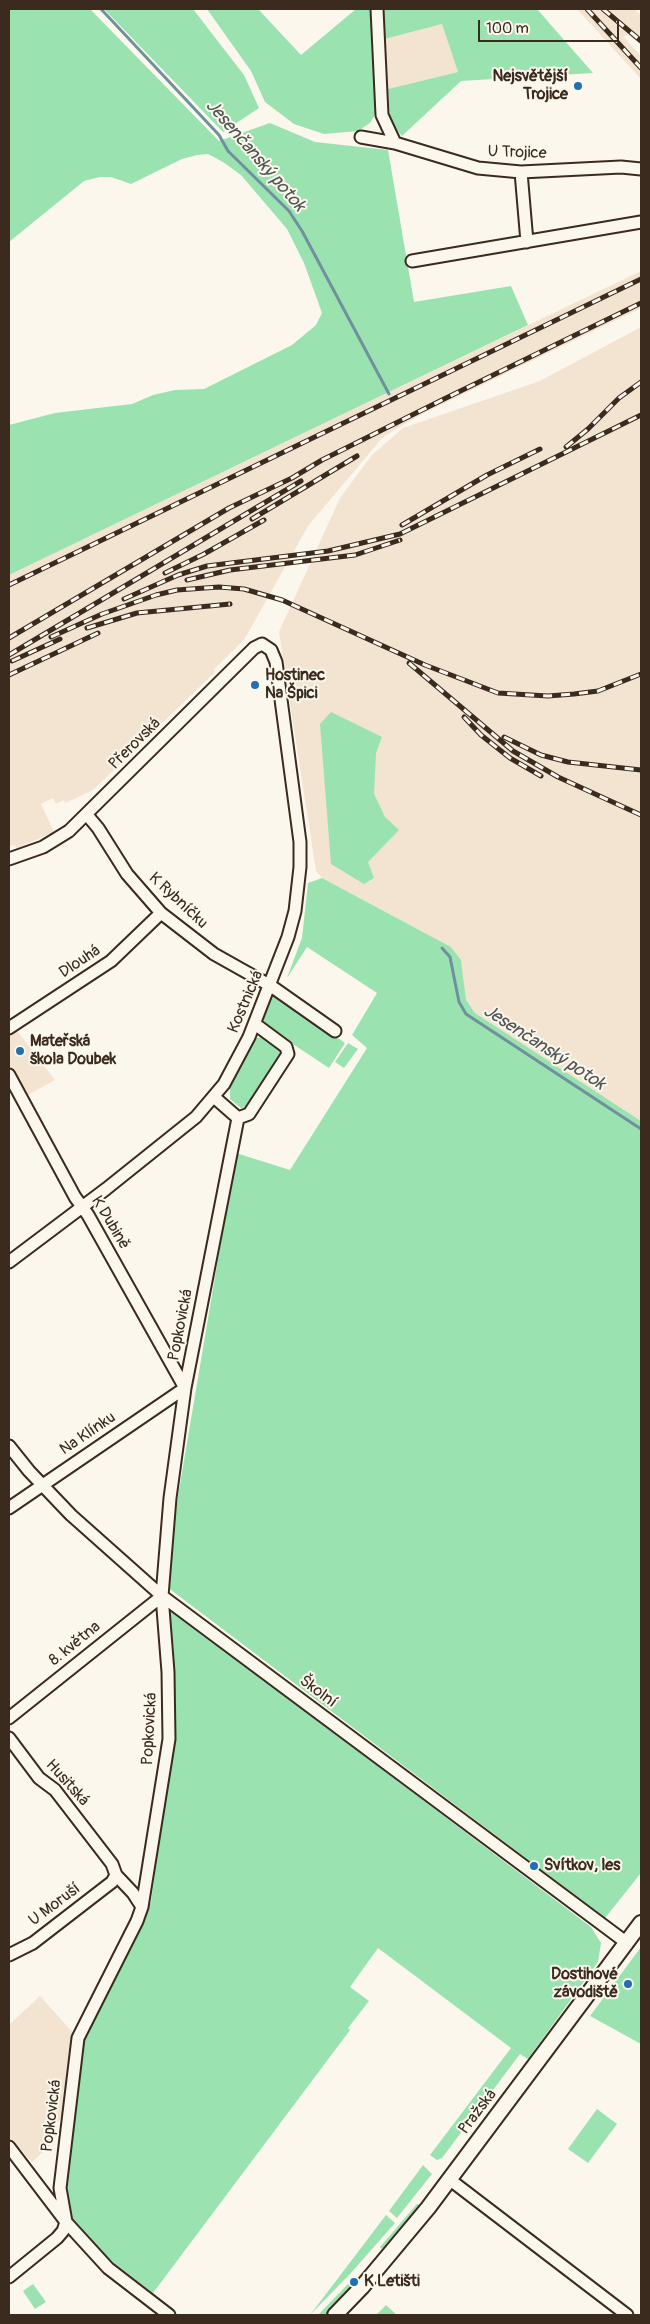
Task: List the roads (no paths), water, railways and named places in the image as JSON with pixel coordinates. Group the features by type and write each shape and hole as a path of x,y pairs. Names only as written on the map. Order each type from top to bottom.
{"main road":[{"name":"Pražská","path":"335,2315 401,2242 641,1923"}],"street":[{"path":"377,9 382,115 395,143"},
{"name":"U Trojice","path":"361,137 395,143 478,168 521,172 621,167 641,169"},
{"path":"521,172 527,242"},
{"path":"412,261 641,222"},
{"name":"Přerovská","path":"9,859 53,842 87,815 254,648 265,645 273,654"},
{"name":"Kostnická","path":"9,1262 185,1127 214,1097 233,1069 255,1024 288,937 296,901 300,867 300,842 276,662 273,654"},
{"name":"K Rybníčku","path":"87,815 98,828 127,874 161,913 214,954 271,986"},
{"name":"Dlouhá","path":"9,1028 111,961 161,913"},
{"path":"271,986 335,1030"},
{"path":"214,1097 238,1118 249,1114 288,1054 286,1047 255,1024"},
{"name":"K Dubině","path":"9,1075 75,1197 83,1207 185,1388"},
{"name":"Popkovická","path":"66,2222 62,2204 62,2168 78,2038 137,1921 142,1906 169,1739 168,1672 162,1596 170,1498 185,1388 238,1118"},
{"name":"Na Klínku","path":"9,1508 185,1388"},
{"name":"Školní","path":"9,1446 42,1485 92,1535 162,1596 627,1943"},
{"name":"8. května","path":"9,1718 162,1596"},
{"name":"Husitská","path":"9,1738 40,1778 55,1790 112,1864 116,1875 142,1906"},
{"name":"U Moruší","path":"9,1955 32,1942 112,1882 116,1875"},
{"path":"126,1885 146,1884"},
{"path":"9,2147 66,2222 104,2264 169,2315"},
{"path":"449,2180 627,2315"},
{"path":"9,2277 56,2238 63,2231 66,2222"}],"waterway":[{"name":"Jesenčanský potok","path":"101,9 219,135 228,151 289,211 302,231 389,394"},
{"name":"Jesenčanský potok","path":"442,948 450,957 459,1002 466,1014 641,1129"}],"railway":[{"path":"587,9 641,68"},
{"path":"603,9 641,41"},
{"path":"9,585 641,279"},
{"path":"9,638 229,508 292,478 322,460 444,399 641,303"},
{"path":"566,447 588,429 619,398 641,382"},
{"path":"124,599 178,575 207,566 328,551 400,534 641,415"},
{"path":"402,525 487,475 540,449"},
{"path":"252,519 357,456"},
{"path":"9,655 301,481"},
{"path":"165,573 204,554 264,520"},
{"path":"187,580 230,570 355,555 400,540"},
{"path":"51,637 102,614 156,595 177,590 219,587 244,589 282,600 425,665 498,693 548,696 598,691 641,674"},
{"path":"87,628 137,613 230,604"},
{"path":"9,675 98,633"},
{"path":"12,661 60,639"},
{"path":"409,663 513,751 558,777 641,815"},
{"path":"464,717 481,735 510,758 541,776"},
{"path":"504,737 541,755 568,762 641,770"}],"place":[{"name":"Nejsvětější Trojice","path":"578,86"},
{"name":"Hostinec Na Špici","path":"255,685"},
{"name":"Mateřská škola Doubek","path":"20,1051"},
{"name":"Svítkov, les","path":"534,1866"},
{"name":"Dostihové závodiště","path":"628,1984"},
{"name":"K Letišti","path":"354,2282"}]}
